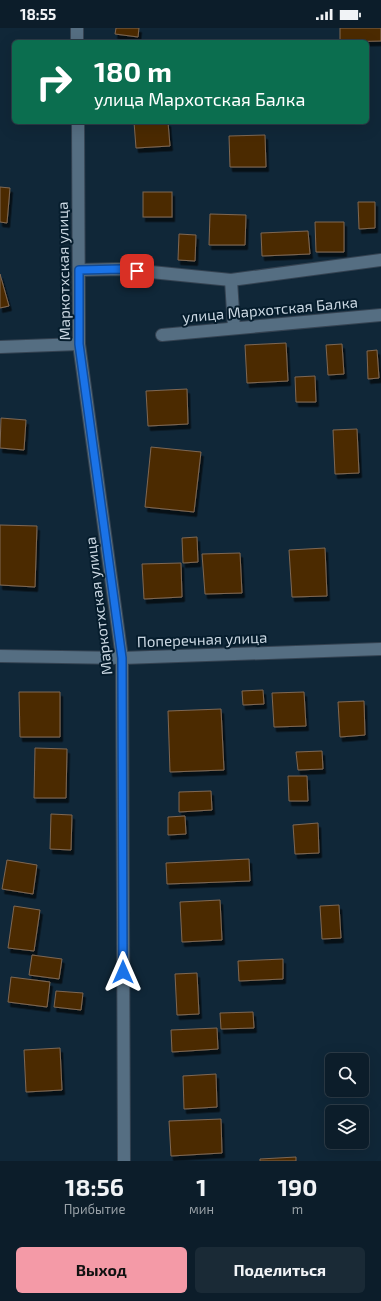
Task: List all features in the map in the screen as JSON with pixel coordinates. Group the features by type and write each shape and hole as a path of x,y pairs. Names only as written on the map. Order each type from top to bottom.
{"street":[{"path":"77,28 77,40"},
{"name":"Маркотхская улица","path":"78,124 79,344 122,658 124,1161"},
{"path":"79,270 121,269 231,280 381,260"},
{"path":"231,280 234,328"},
{"name":"улица Мархотская Балка","path":"162,335 381,315"},
{"path":"0,347 79,344"},
{"name":"Поперечная улица","path":"0,656 122,658 381,649"}],"building":[{"path":"116,28 139,28 138,37 115,34"},
{"path":"340,28 381,28 381,41 340,40"},
{"path":"134,124 168,124 170,146 136,148"},
{"path":"265,135 266,167 230,167 229,136"},
{"path":"0,187 10,188 7,223 0,222"},
{"path":"143,192 172,192 172,217 143,217"},
{"path":"358,202 375,202 375,228 359,229"},
{"path":"210,214 246,215 245,245 209,245"},
{"path":"315,222 344,222 344,252 316,252"},
{"path":"308,231 310,254 262,256 261,233"},
{"path":"179,234 196,235 195,261 178,260"},
{"path":"0,274 9,306 0,308"},
{"path":"286,343 288,381 247,383 245,345"},
{"path":"342,344 344,374 328,375 326,345"},
{"path":"377,350 379,378 368,379 367,351"},
{"path":"315,376 316,402 296,402 295,377"},
{"path":"187,389 188,424 148,426 146,391"},
{"path":"1,418 26,420 24,450 0,448"},
{"path":"357,429 359,473 335,474 333,430"},
{"path":"151,447 201,452 194,512 145,507"},
{"path":"0,525 37,526 35,587 0,585"},
{"path":"197,537 198,562 183,563 182,538"},
{"path":"325,548 327,596 292,597 289,550"},
{"path":"240,553 242,593 205,594 202,554"},
{"path":"181,563 182,597 144,599 142,564"},
{"path":"263,690 264,704 243,705 242,691"},
{"path":"19,692 60,692 60,737 20,737"},
{"path":"304,692 306,726 274,727 272,693"},
{"path":"364,701 365,735 340,737 338,702"},
{"path":"221,709 224,770 170,772 168,711"},
{"path":"35,748 67,749 66,798 34,798"},
{"path":"322,751 323,769 298,770 296,752"},
{"path":"288,776 307,776 308,801 289,801"},
{"path":"211,791 212,810 179,812 179,792"},
{"path":"51,814 72,815 71,850 50,849"},
{"path":"185,816 186,834 168,835 168,817"},
{"path":"318,823 319,853 295,854 293,825"},
{"path":"249,859 250,881 167,884 166,863"},
{"path":"7,860 37,865 33,894 2,889"},
{"path":"220,900 222,940 182,942 180,902"},
{"path":"339,905 341,938 322,939 320,906"},
{"path":"14,906 40,910 34,951 8,948"},
{"path":"32,955 62,959 59,979 29,975"},
{"path":"283,959 283,979 239,981 238,961"},
{"path":"197,973 199,1014 177,1015 175,974"},
{"path":"11,977 50,982 47,1007 8,1002"},
{"path":"56,991 83,993 81,1010 54,1007"},
{"path":"253,1012 254,1028 221,1029 220,1013"},
{"path":"217,1028 218,1049 172,1052 171,1030"},
{"path":"60,1048 62,1090 26,1092 24,1050"},
{"path":"216,1074 217,1107 184,1109 183,1076"},
{"path":"221,1119 222,1153 171,1156 169,1121"},
{"path":"296,1157 296,1161 260,1161 260,1159"}],"route":[{"path":"123,972 122,658 79,344 79,270 121,269 137,271"}]}
